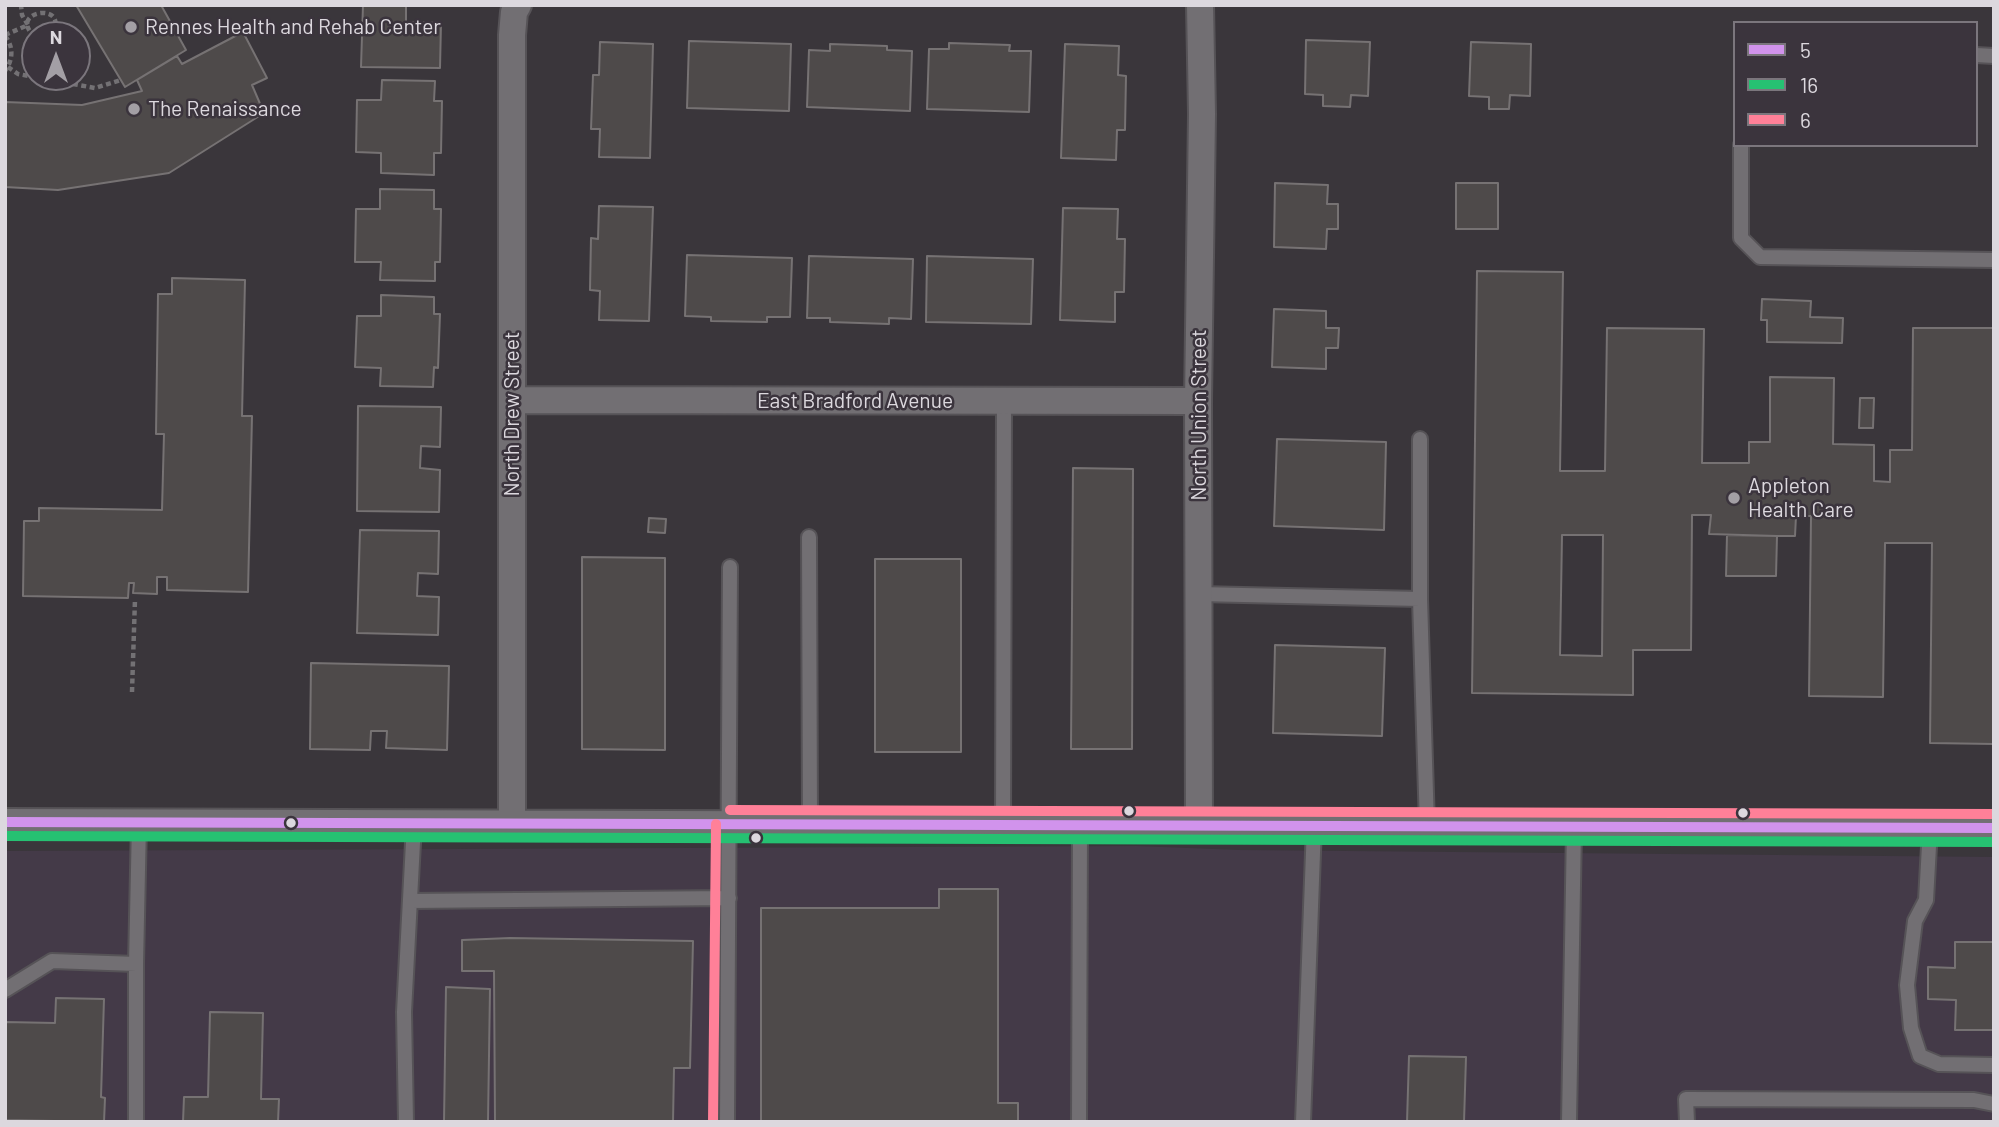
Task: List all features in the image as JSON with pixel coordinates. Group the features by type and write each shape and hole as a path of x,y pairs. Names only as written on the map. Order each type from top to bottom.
{"street":[{"name":"North Drew Street","path":"512,824 512,35 514,12 518,5"},
{"name":"North Union Street","path":"1199,826 1198,401 1202,114 1200,5"},
{"name":"East Bradford Avenue","path":"512,400 1198,401"},
{"path":"5,822 1994,828"}],"lane":[{"path":"1741,147 1741,238 1759,257 1994,260"},
{"path":"1003,825 1004,401"},
{"path":"1420,439 1420,599 1427,826"},
{"path":"809,537 810,825"},
{"path":"727,1122 730,567"},
{"path":"1199,594 1420,599"},
{"path":"136,1122 139,822"},
{"path":"406,1122 404,1012 414,824"},
{"path":"1079,1122 1080,825"},
{"path":"1303,1122 1314,826"},
{"path":"1569,1122 1574,827"},
{"path":"1930,828 1926,900 1915,921 1907,985 1910,1028 1920,1056 1939,1065 1994,1065"},
{"path":"410,901 729,898"},
{"path":"5,990 52,961 136,964"},
{"path":"1686,1122 1686,1099 1975,1100 1994,1104"}],"path":[{"path":"30,21 34,14 47,13 53,21"},
{"path":"21,28 5,36 12,49 7,69 18,74 95,88 121,80"},
{"path":"132,692 135,599"}],"shaded area":[{"path":"1136,846 1240,850 1994,857 1994,1122 5,1122 5,851"}],"building":[{"name":"Rennes Health and Rehab Center","path":"76,5 161,5 186,50 125,87 91,30 91,21 86,21"},
{"path":"363,5 406,5 406,22 441,23 440,68 361,67"},
{"name":"The Renaissance","path":"243,32 267,78 252,85 264,113 169,173 58,190 5,187 5,102 82,105 142,91 137,80 177,56 182,64"},
{"path":"1306,40 1370,42 1368,96 1351,95 1350,107 1323,106 1323,95 1305,94"},
{"path":"689,41 791,44 789,111 687,108"},
{"path":"600,42 653,44 650,158 599,157 600,129 591,129 593,75 599,75"},
{"path":"1471,42 1531,44 1530,96 1510,95 1509,109 1489,109 1489,97 1469,96"},
{"path":"949,43 1010,45 1009,51 1031,51 1029,112 927,109 929,49 949,49"},
{"path":"830,44 887,46 887,50 912,51 910,111 807,107 809,50 830,51"},
{"path":"1065,44 1119,46 1118,75 1126,76 1125,130 1117,130 1116,160 1061,158"},
{"path":"382,80 435,81 434,101 442,101 441,153 434,153 434,175 381,173 381,153 356,152 357,100 381,100"},
{"path":"1275,183 1328,185 1327,204 1338,204 1338,229 1327,229 1326,249 1274,247"},
{"path":"1456,183 1498,183 1498,229 1456,229"},
{"path":"380,189 434,190 434,209 441,209 440,262 435,262 435,281 380,280 381,262 355,262 356,209 380,209"},
{"path":"599,206 653,207 649,321 599,320 600,291 590,290 591,238 598,239"},
{"path":"1063,208 1118,209 1117,239 1125,239 1124,292 1115,292 1115,322 1060,320"},
{"path":"687,255 792,258 790,317 767,317 767,322 711,321 711,317 685,316"},
{"path":"809,256 913,259 911,319 889,318 889,324 830,322 830,318 807,318"},
{"path":"927,256 1033,259 1031,324 926,322"},
{"name":"Appleton Health Care","path":"1477,271 1563,272 1560,471 1605,471 1607,328 1704,329 1702,463 1749,463 1749,442 1770,442 1770,377 1834,378 1833,444 1874,445 1874,481 1890,482 1890,450 1912,450 1913,328 1994,328 1994,744 1930,743 1932,543 1885,543 1883,697 1809,696 1811,516 1796,516 1795,536 1777,536 1709,534 1711,515 1692,515 1691,650 1633,650 1633,695 1472,693","holes":["1562,535 1603,535 1602,656 1560,655"]},
{"path":"172,278 245,280 242,416 252,416 248,592 167,590 167,577 157,577 157,594 133,593 134,583 129,583 128,598 23,596 24,521 39,521 39,508 162,510 164,434 156,434 158,294 172,294"},
{"path":"381,295 434,297 434,314 440,314 438,368 434,367 433,387 380,386 381,368 355,367 357,316 381,316"},
{"path":"1762,299 1811,301 1810,317 1843,318 1842,343 1767,342 1767,320 1761,320"},
{"path":"1274,309 1326,311 1326,328 1339,328 1338,348 1326,348 1326,369 1272,367"},
{"path":"1860,398 1874,398 1873,428 1859,428"},
{"path":"358,406 441,407 440,447 421,446 420,468 440,470 439,512 357,511"},
{"path":"1277,439 1386,442 1384,530 1274,526"},
{"path":"1073,468 1133,469 1132,749 1071,749"},
{"path":"649,518 666,519 665,533 648,532"},
{"path":"360,530 439,531 438,574 418,573 417,596 439,597 438,635 357,633"},
{"path":"1727,535 1777,536 1776,576 1726,576"},
{"path":"582,557 665,558 665,750 582,749"},
{"path":"875,559 961,559 961,752 875,752"},
{"path":"1275,645 1385,648 1382,736 1273,733"},
{"path":"311,663 449,666 447,750 386,748 387,731 371,731 370,750 310,749"},
{"path":"939,889 998,889 998,1103 1018,1103 1018,1122 761,1122 761,908 939,908"},
{"path":"510,938 693,941 690,1068 674,1068 673,1122 495,1122 494,971 462,971 462,940"},
{"path":"1955,942 1994,942 1994,1030 1955,1030 1956,1000 1928,999 1928,967 1955,968"},
{"path":"446,987 490,989 488,1122 444,1122"},
{"path":"56,998 104,999 101,1097 105,1098 104,1122 5,1120 5,1022 55,1023"},
{"path":"210,1012 263,1013 261,1099 279,1099 278,1122 183,1122 184,1097 208,1097"},
{"path":"1409,1056 1466,1057 1464,1122 1407,1122"}],"transit line":[{"name":"6","path":"730,810 1994,814"},
{"name":"5","path":"5,822 1994,828"},
{"name":"6","path":"713,1122 716,824"},
{"name":"16","path":"5,836 1994,842"}],"place":[{"name":"Rennes Health and Rehab Center","path":"131,27"},
{"name":"The Renaissance","path":"134,109"},
{"name":"Appleton Health Care","path":"1734,498"}]}
